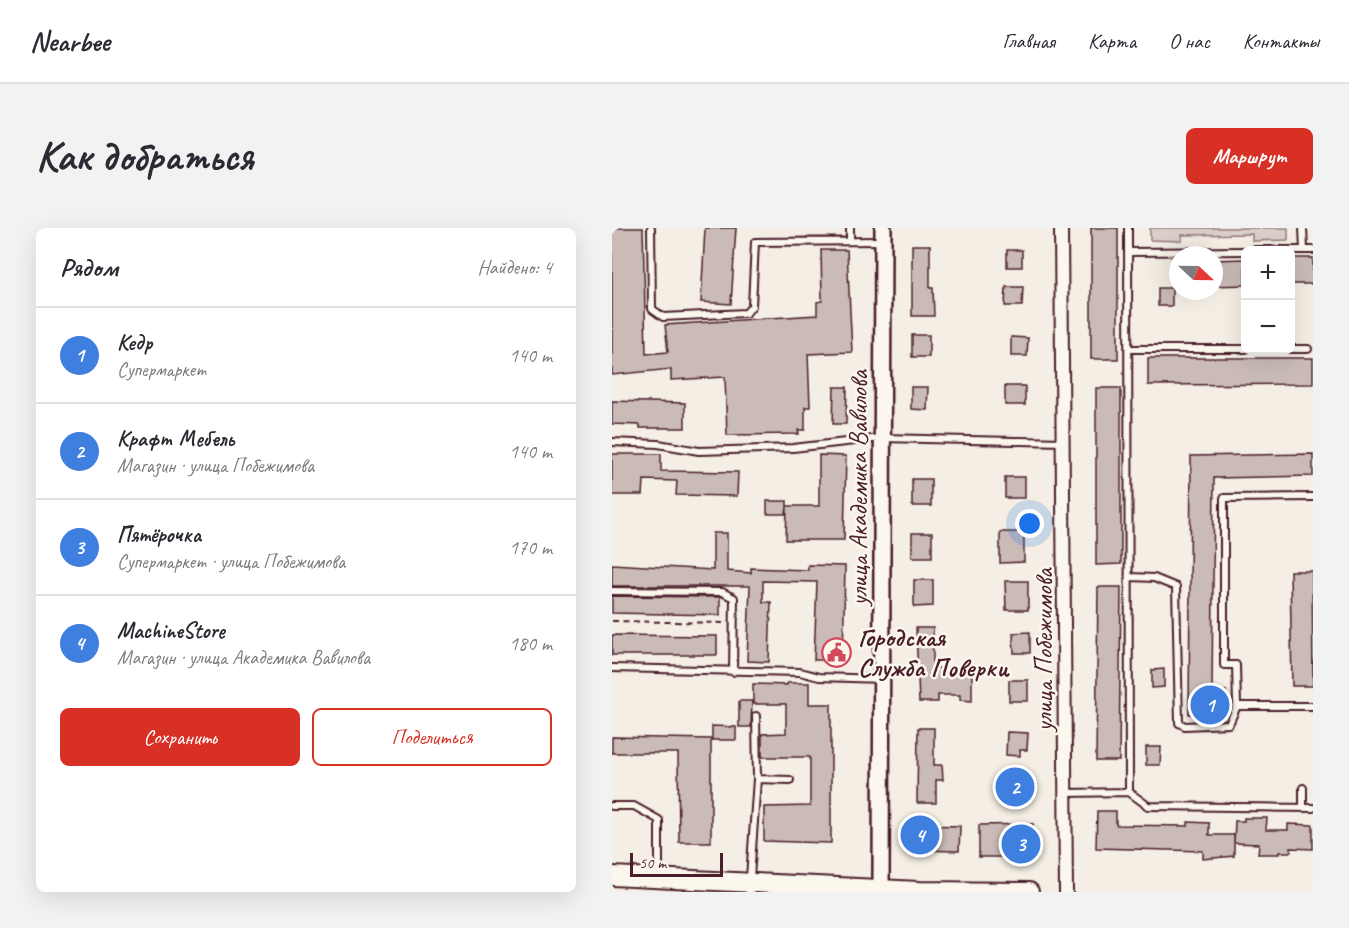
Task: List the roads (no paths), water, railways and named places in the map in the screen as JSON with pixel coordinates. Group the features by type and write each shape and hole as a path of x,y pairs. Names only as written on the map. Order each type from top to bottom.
{"main road":[{"path":"612,876 749,887 1029,892"}],"street":[{"name":"улица Побежимова","path":"1061,228 1066,892"},
{"name":"улица Академика Вавилова","path":"881,890 883,234"}],"lane":[{"path":"651,228 652,309 663,317 746,313 752,306 755,242 850,240 883,234"},
{"path":"850,228 850,240"},
{"path":"1128,228 1131,577 1129,792"},
{"path":"1303,228 1304,250"},
{"path":"1295,250 1313,250"},
{"path":"1128,252 1241,251"},
{"path":"1130,349 1241,349"},
{"path":"1295,349 1308,349"},
{"path":"612,442 657,444 699,451 793,448 881,438 1064,442"},
{"path":"1131,577 1154,578 1176,587 1179,723 1185,726 1229,724 1237,706 1236,665 1224,665 1224,498 1313,497"},
{"path":"612,591 722,592 734,598 733,672"},
{"path":"612,668 800,672 819,677 882,679"},
{"path":"1237,706 1313,706"},
{"path":"749,887 757,779 756,716"},
{"path":"757,779 790,780"},
{"path":"1303,788 1303,808"},
{"path":"1066,793 1129,792 1148,806 1313,808"},
{"path":"612,806 634,806 659,820 659,879"}],"place":[{"name":"Городская Служба Поверки","path":"837,652"},
{"name":"Кедр","path":"1210,705"},
{"name":"Крафт Мебель","path":"1015,787"},
{"name":"MachineStore","path":"920,835"},
{"name":"Пятёрочка","path":"1021,844"}]}
